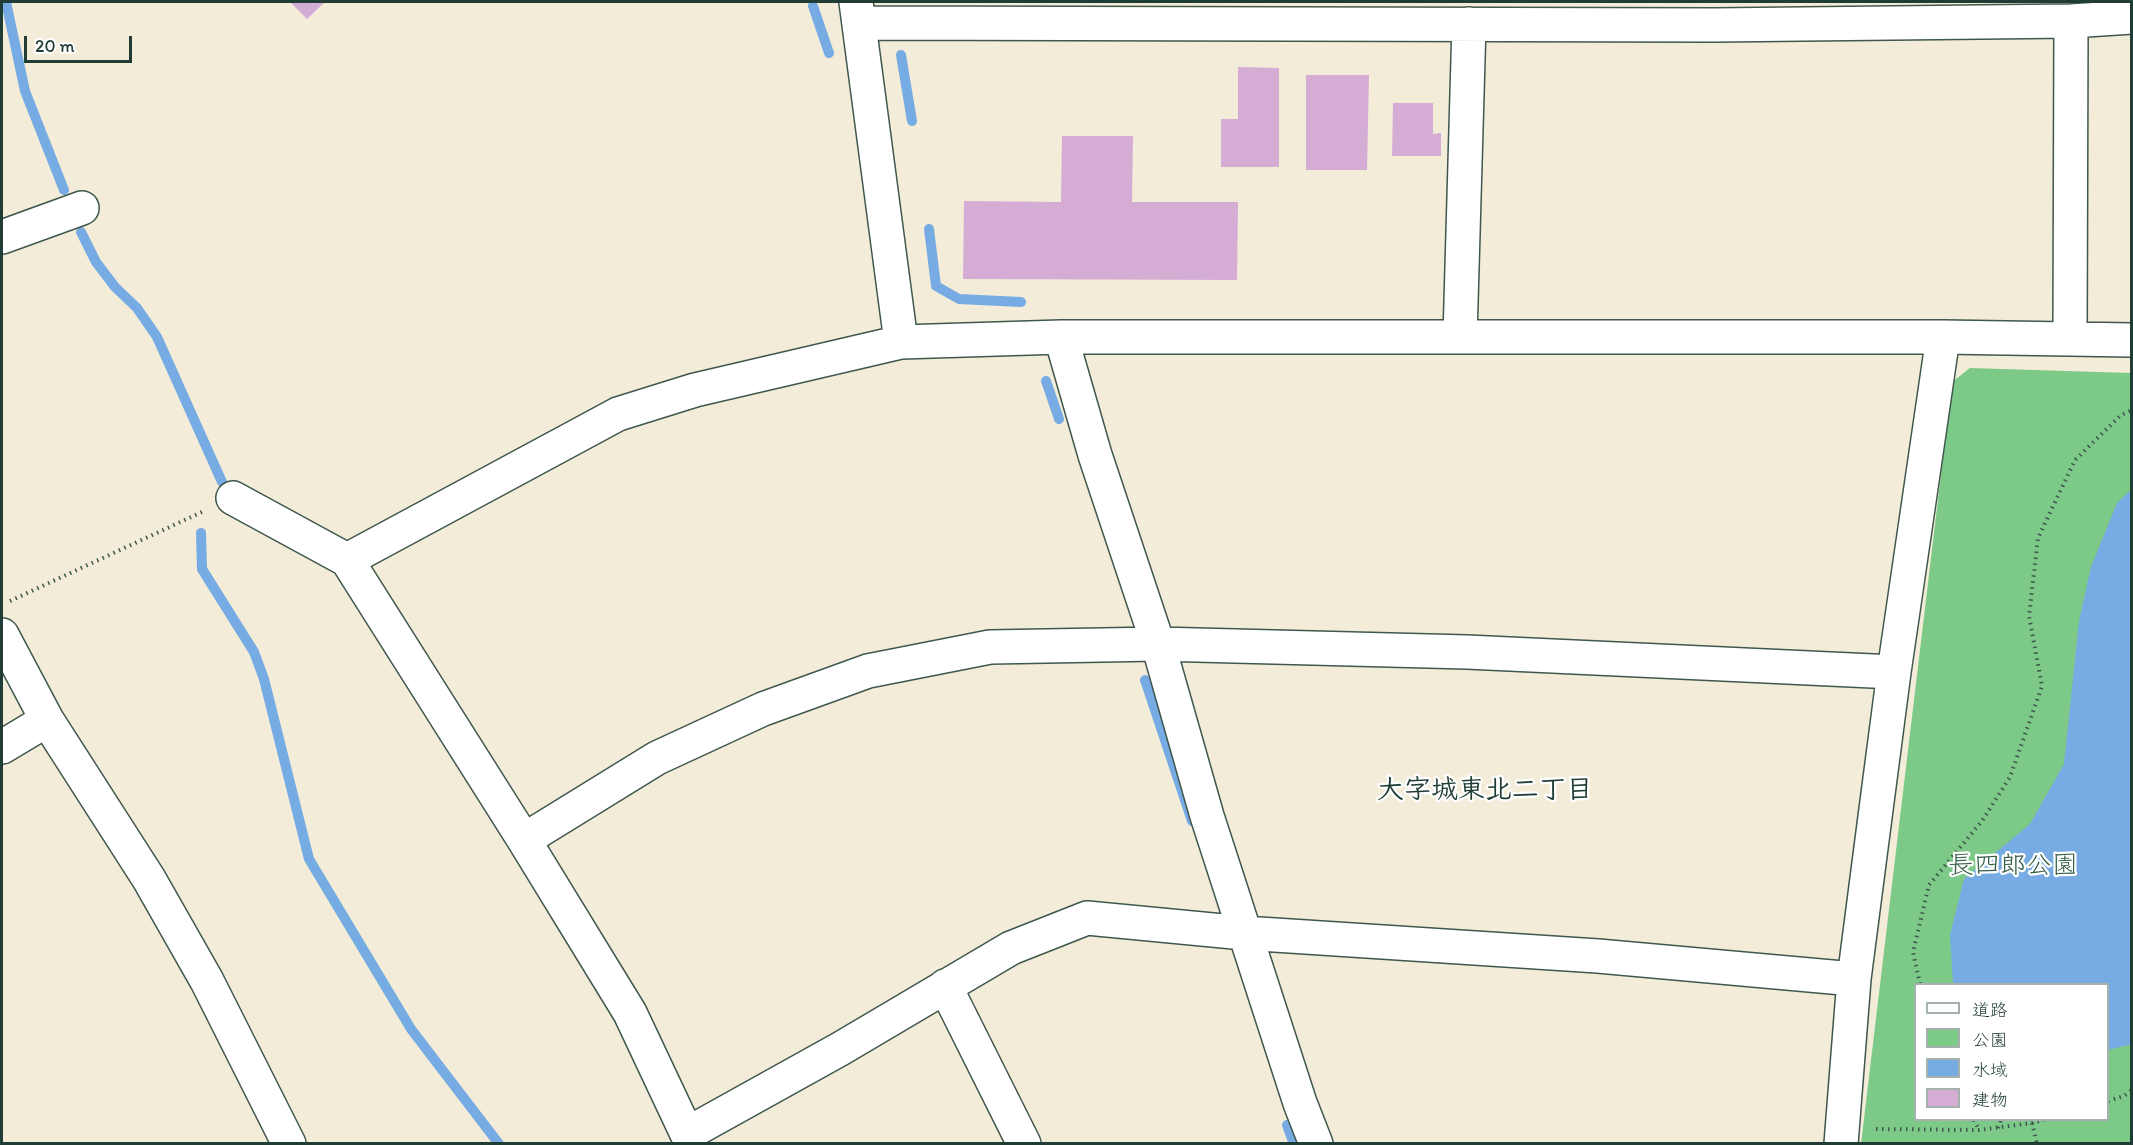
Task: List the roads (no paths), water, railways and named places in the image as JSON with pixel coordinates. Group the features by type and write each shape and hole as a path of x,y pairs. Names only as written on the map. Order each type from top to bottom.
{"street":[{"path":"901,342 858,12 1469,24 1714,13 2070,21 2132,17"},
{"path":"2070,21 2070,339"},
{"path":"1460,337 1469,24"},
{"path":"2,237 82,208"},
{"path":"1061,337 1095,454 1158,644 1207,816 1244,933 1300,1103 1316,1143"},
{"path":"347,560 618,414 695,390 901,342 1061,337 1943,337 2132,340"},
{"path":"1841,1136 1854,979 1894,672 1943,337"},
{"path":"232,498 347,560 630,1013 681,1139 1011,948 1087,918 1244,933 1598,956 1854,979"},
{"path":"2,635 47,720 149,879 207,981 289,1143"},
{"path":"524,840 657,758 763,709 868,671 990,647 1158,644 1479,652 1894,672"},
{"path":"2,747 47,720"},
{"path":"945,986 1024,1143"}],"water":[{"path":"2131,490 2132,1044 2109,1050 2109,983 1953,983 1950,935 1964,879 2030,824 2064,764 2079,621 2091,567 2117,503"}],"waterway":[{"path":"6,2 25,91 64,190"},
{"path":"813,6 829,53"},
{"path":"901,55 912,121"},
{"path":"929,229 936,286 959,299 1021,302"},
{"path":"81,232 96,262 115,287 137,308 157,337 222,482"},
{"path":"1046,381 1059,419"},
{"path":"201,533 202,569 254,652 264,679 309,859 411,1029 499,1144"},
{"path":"1145,680 1192,821"},
{"path":"1287,1125 1294,1144"}],"district":[{"name":"大字城東北二丁目","path":"1485,791"}],"park label":[{"name":"長四郎公園","path":"2013,866"}]}
